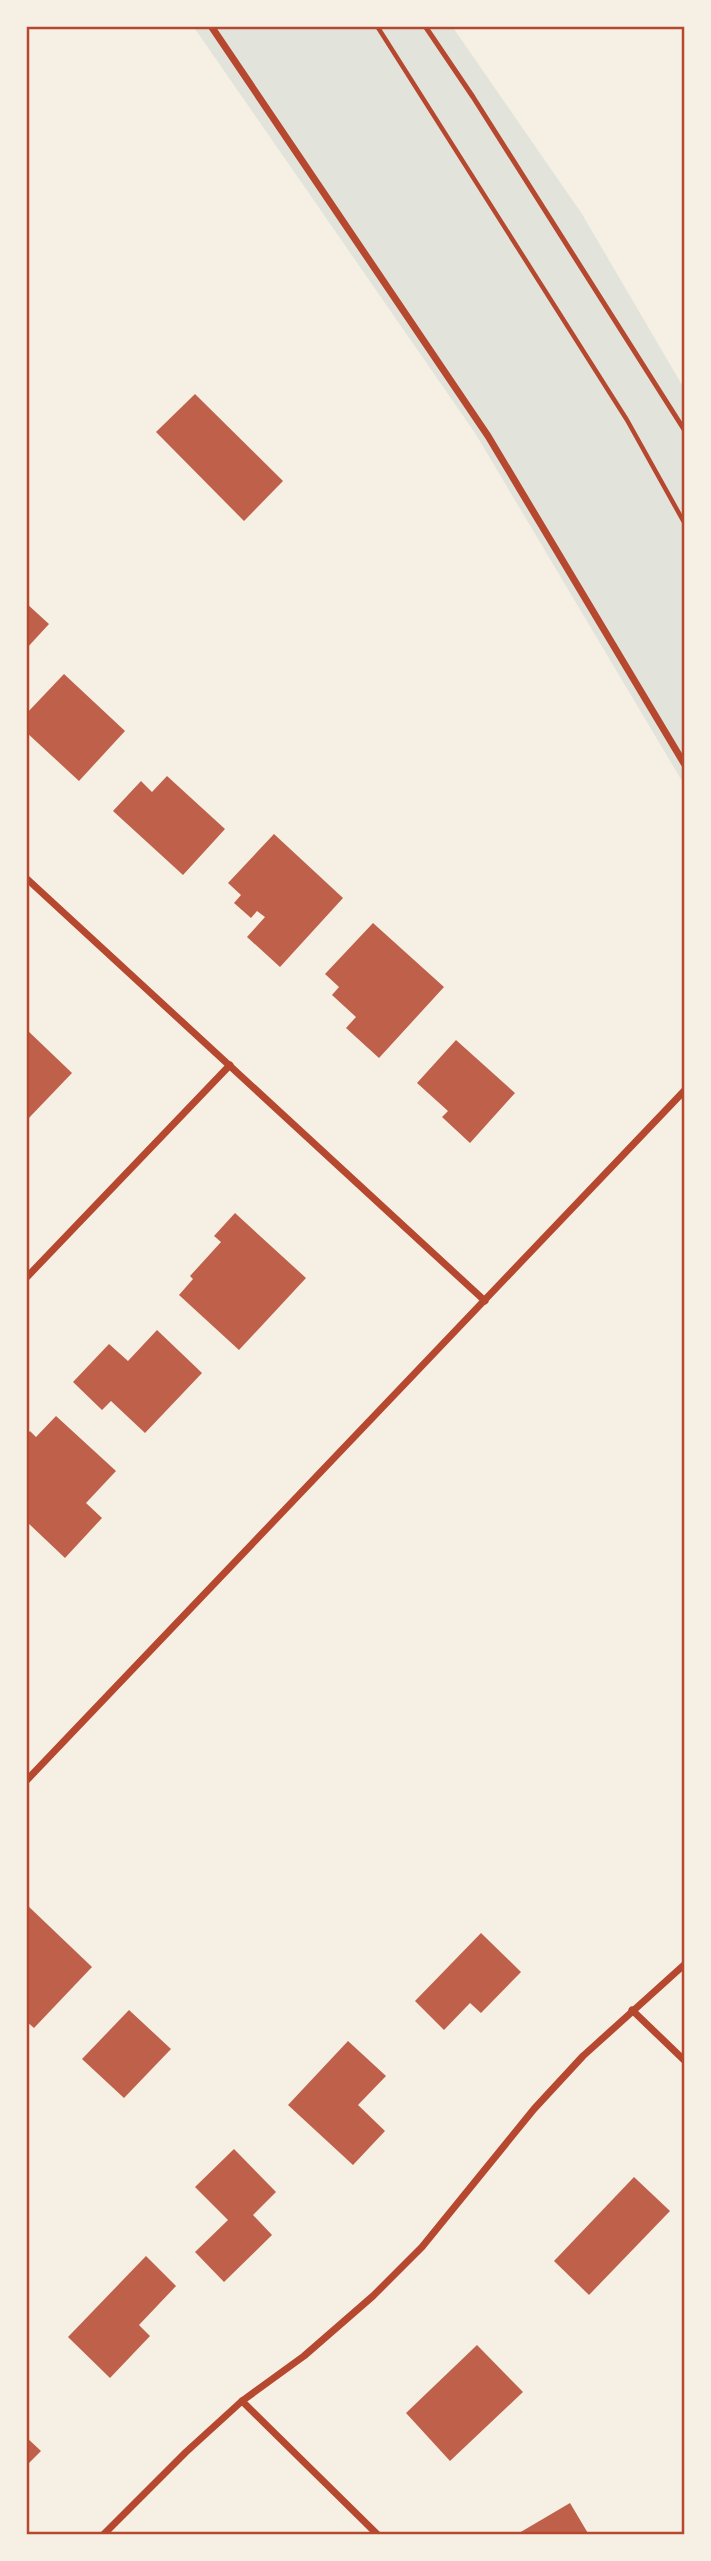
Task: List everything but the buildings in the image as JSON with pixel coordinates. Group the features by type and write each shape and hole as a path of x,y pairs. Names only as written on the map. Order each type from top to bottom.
{"street":[{"path":"211,26 488,436 685,765"},
{"path":"26,878 485,1301"},
{"path":"26,1278 230,1065"},
{"path":"26,1781 685,1090"},
{"path":"103,2535 243,2401 337,2328 422,2247 534,2109 583,2056 685,1964"},
{"path":"632,2010 685,2061"},
{"path":"243,2401 378,2535"}],"lane":[{"path":"425,26 474,97 685,431"}],"path":[{"path":"377,26 627,420 685,524"}],"shaded area":[{"path":"193,26 452,26 582,214 685,390 685,786 475,433"}]}
